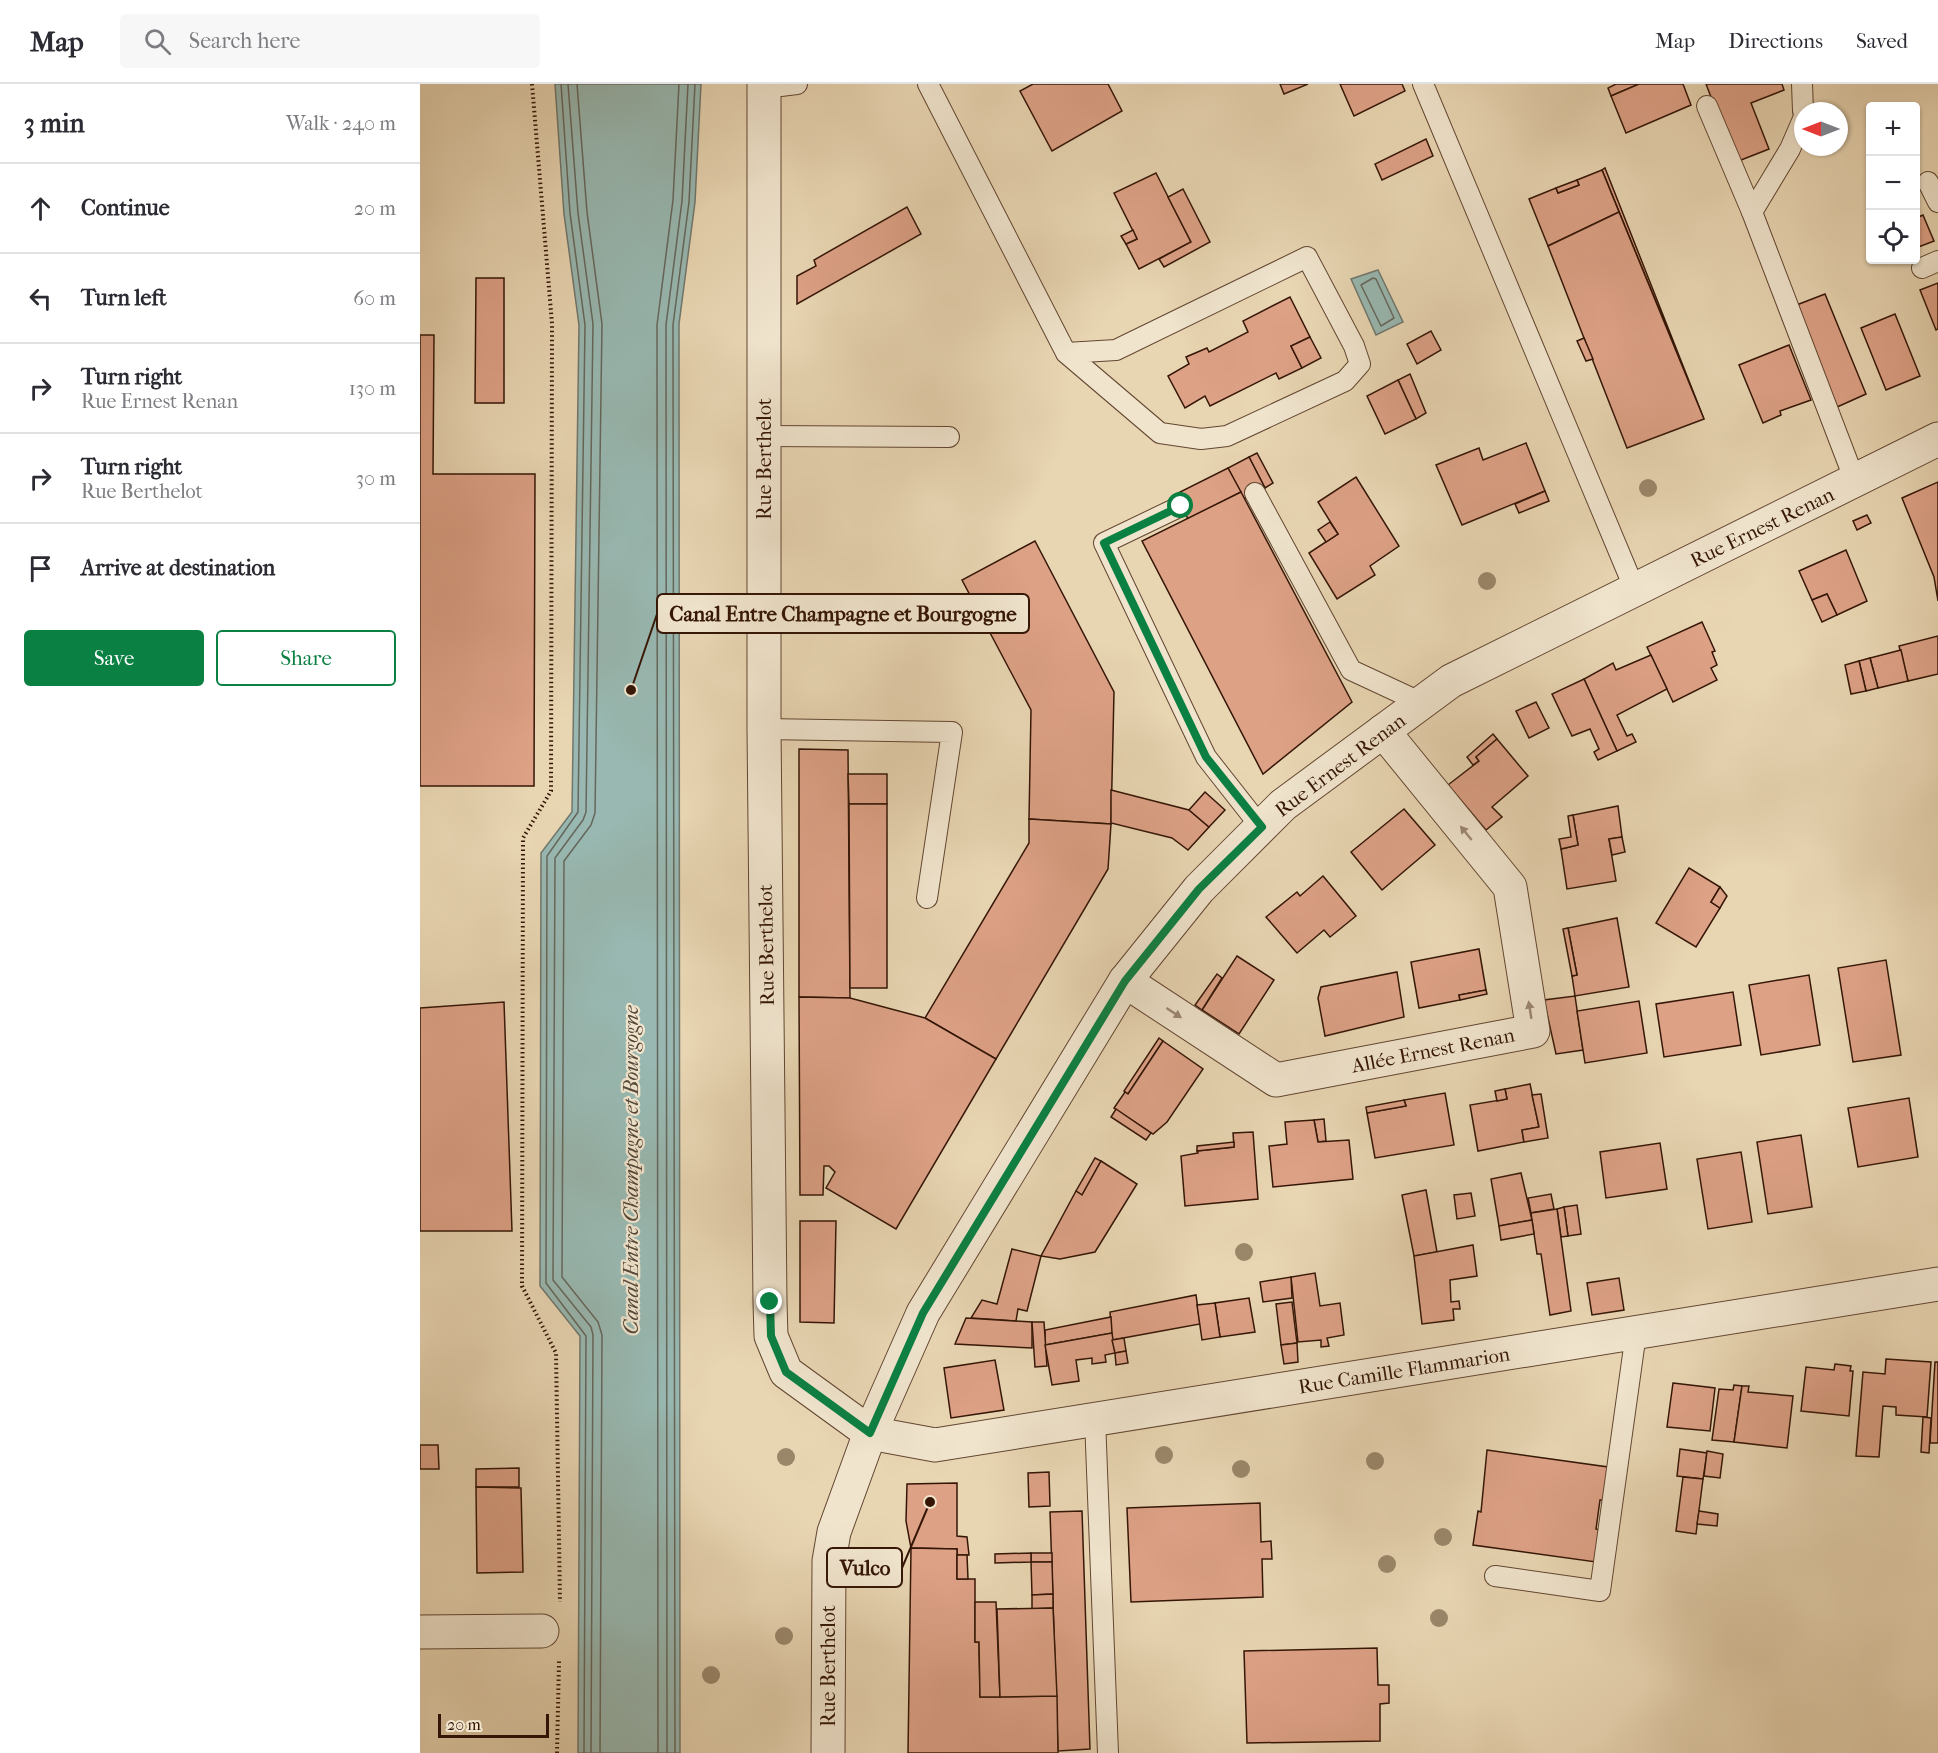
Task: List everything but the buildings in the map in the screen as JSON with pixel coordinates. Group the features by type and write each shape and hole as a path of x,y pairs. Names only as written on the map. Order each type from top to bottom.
{"street":[{"name":"Rue Berthelot","path":"764,86 764,729 771,1336 786,1372 870,1433 834,1532 829,1561 828,1753"},
{"name":"Rue Ernest Renan","path":"870,1433 923,1313 1125,981 1199,889 1283,805 1450,681 1938,440"},
{"name":"Allée Ernest Renan","path":"1125,981 1276,1080 1533,1031 1510,887 1383,731"},
{"name":"Rue Camille Flammarion","path":"870,1433 934,1445 1938,1284"},
{"path":"420,1632 554,1631"}],"lane":[{"path":"764,86 797,84"},
{"path":"928,84 1066,353 1160,433 1201,439 1227,436 1345,381 1360,364 1354,346 1307,257 1116,350 1066,353"},
{"path":"1423,84 1635,590"},
{"path":"1802,84 1803,102"},
{"path":"1707,106 1752,212 1855,482"},
{"path":"1752,212 1794,140"},
{"path":"1928,182 1938,202"},
{"path":"763,436 949,436"},
{"path":"1255,493 1351,670 1422,703"},
{"path":"1181,506 1104,543 1206,757 1262,827"},
{"path":"764,729 952,732 927,898"},
{"path":"1496,1576 1599,1591 1636,1333"},
{"path":"1095,1419 1108,1753"}],"path":[{"path":"532,84 552,324 551,791 523,838 522,1286 556,1353 554,1631 557,1753"}],"water":[{"path":"555,84 701,84 695,202 679,324 680,1753 578,1753 580,1336 540,1286 541,853 572,812 579,325 564,214"},
{"path":"1378,270 1403,322 1376,335 1351,279"}],"place":[{"name":"Canal Entre Champagne et Bourgogne","path":"631,690"},
{"name":"Vulco","path":"930,1502"}],"route":[{"path":"770,1302 771,1336 786,1372 843,1416 870,1433 923,1313 1125,981 1199,889 1262,827 1206,757 1104,543 1181,506"}]}
